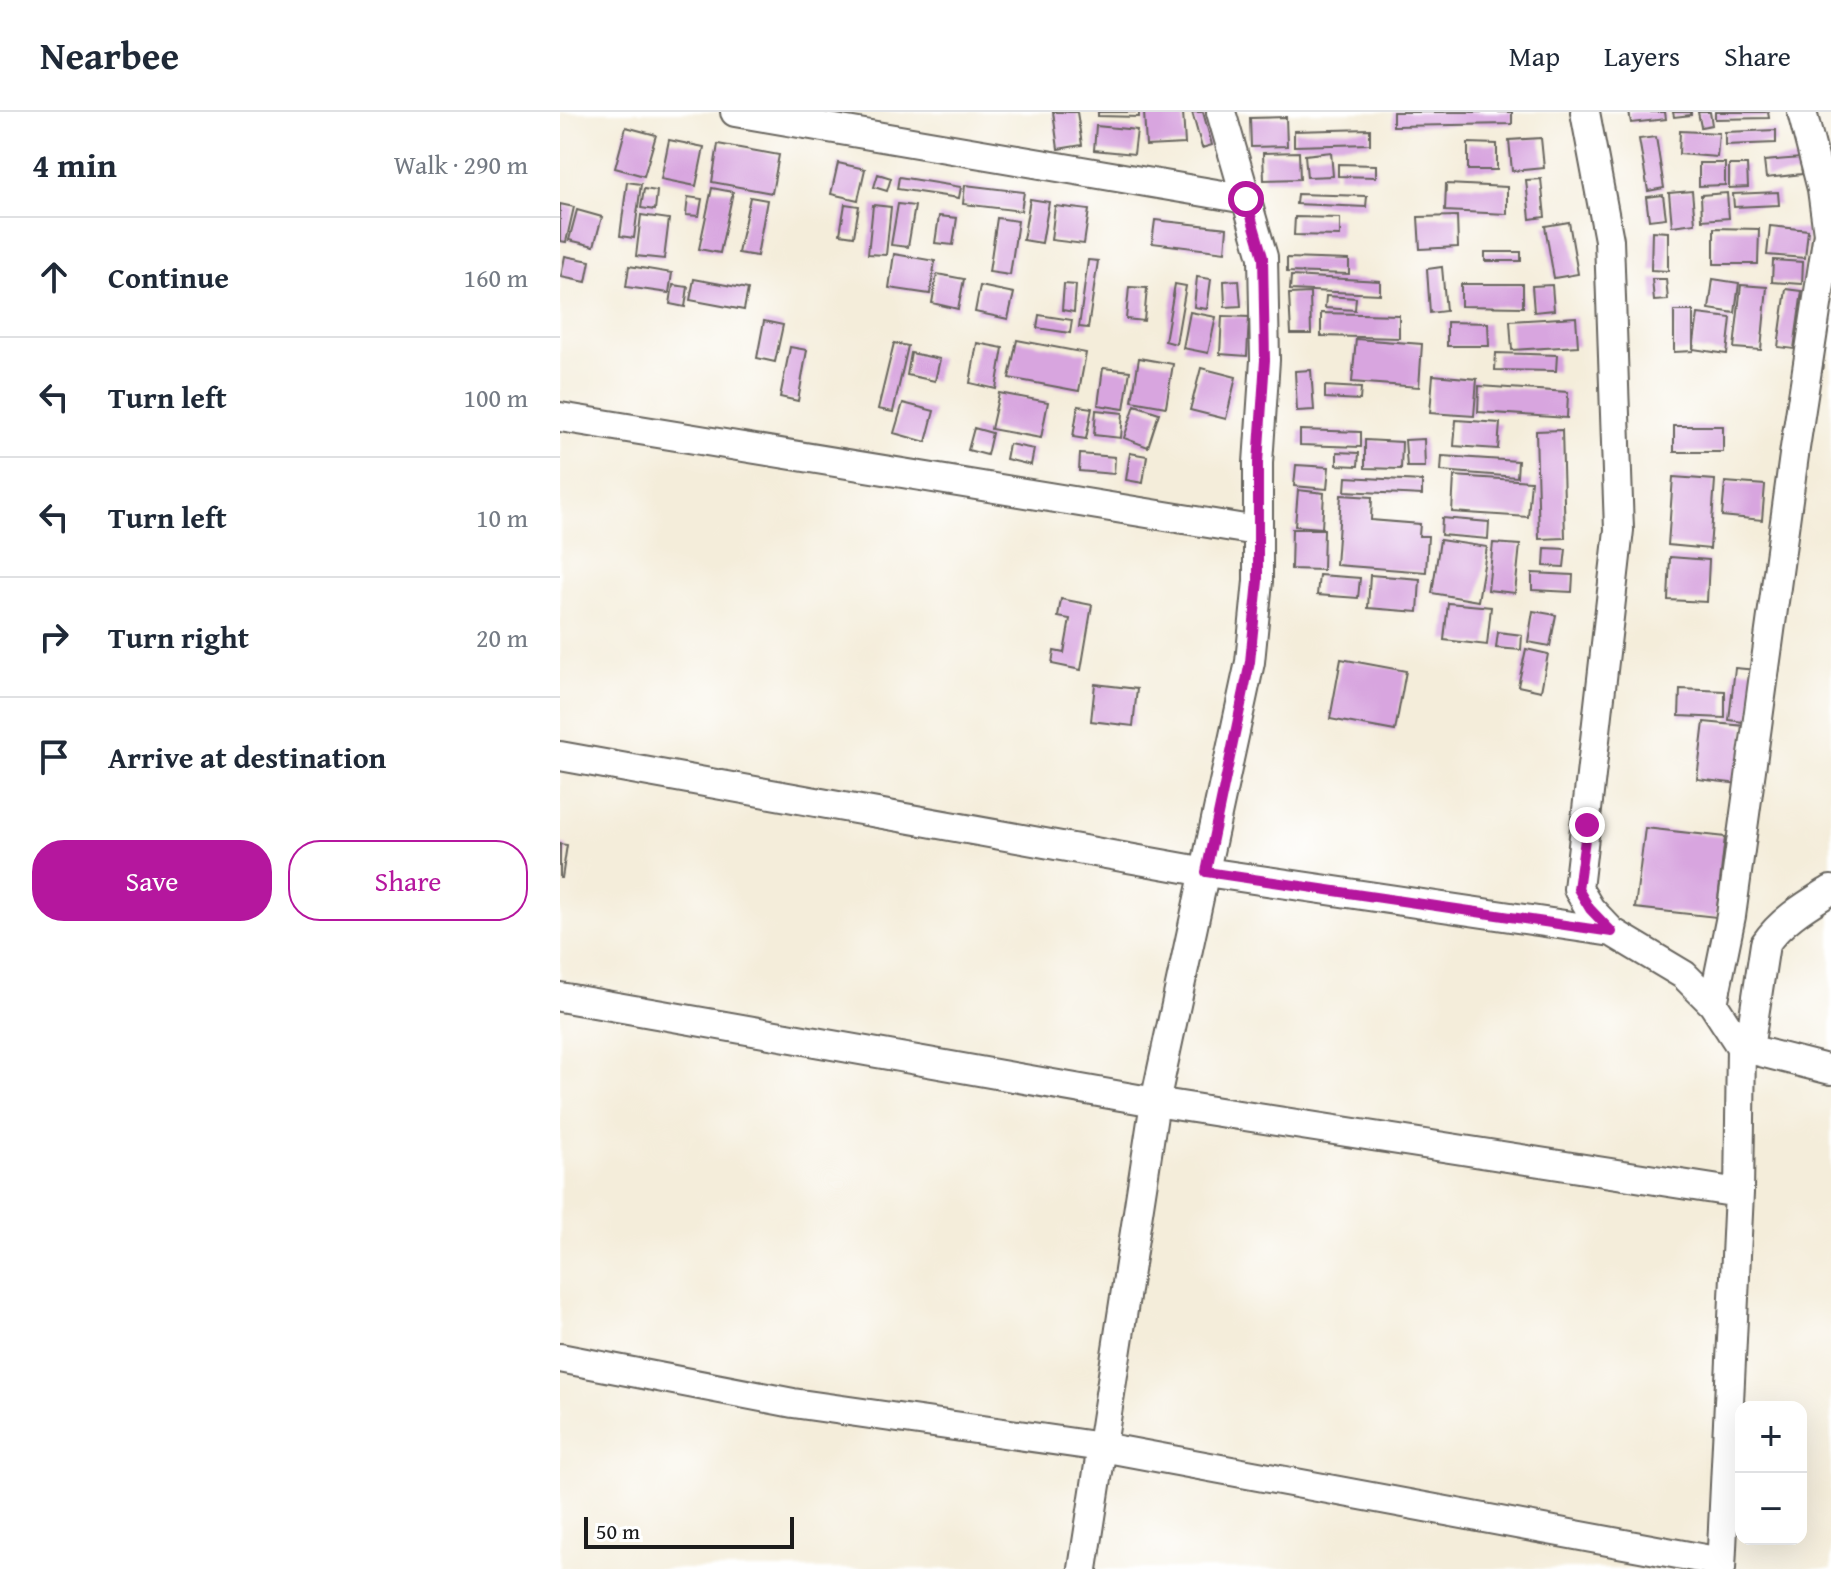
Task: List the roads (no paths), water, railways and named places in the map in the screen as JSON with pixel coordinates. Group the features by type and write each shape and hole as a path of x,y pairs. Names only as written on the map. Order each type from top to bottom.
{"street":[{"path":"735,112 854,123 1246,199"},
{"path":"1083,1569 1155,1102 1250,662 1258,581 1258,463 1265,360 1263,257 1221,112"},
{"path":"1585,112 1609,240 1619,530 1578,889 1590,909 1612,932 1684,975 1713,1004 1745,1048 1831,1070"},
{"path":"1713,1004 1731,916 1795,448 1830,233 1822,189 1821,141 1802,112"},
{"path":"560,417 1257,531"},
{"path":"560,756 1206,872 1612,932"},
{"path":"560,1358 793,1403 1102,1447 1721,1565 1745,1048 1765,944 1772,933 1799,910 1831,890"},
{"path":"560,997 1155,1102 1739,1193"}]}
